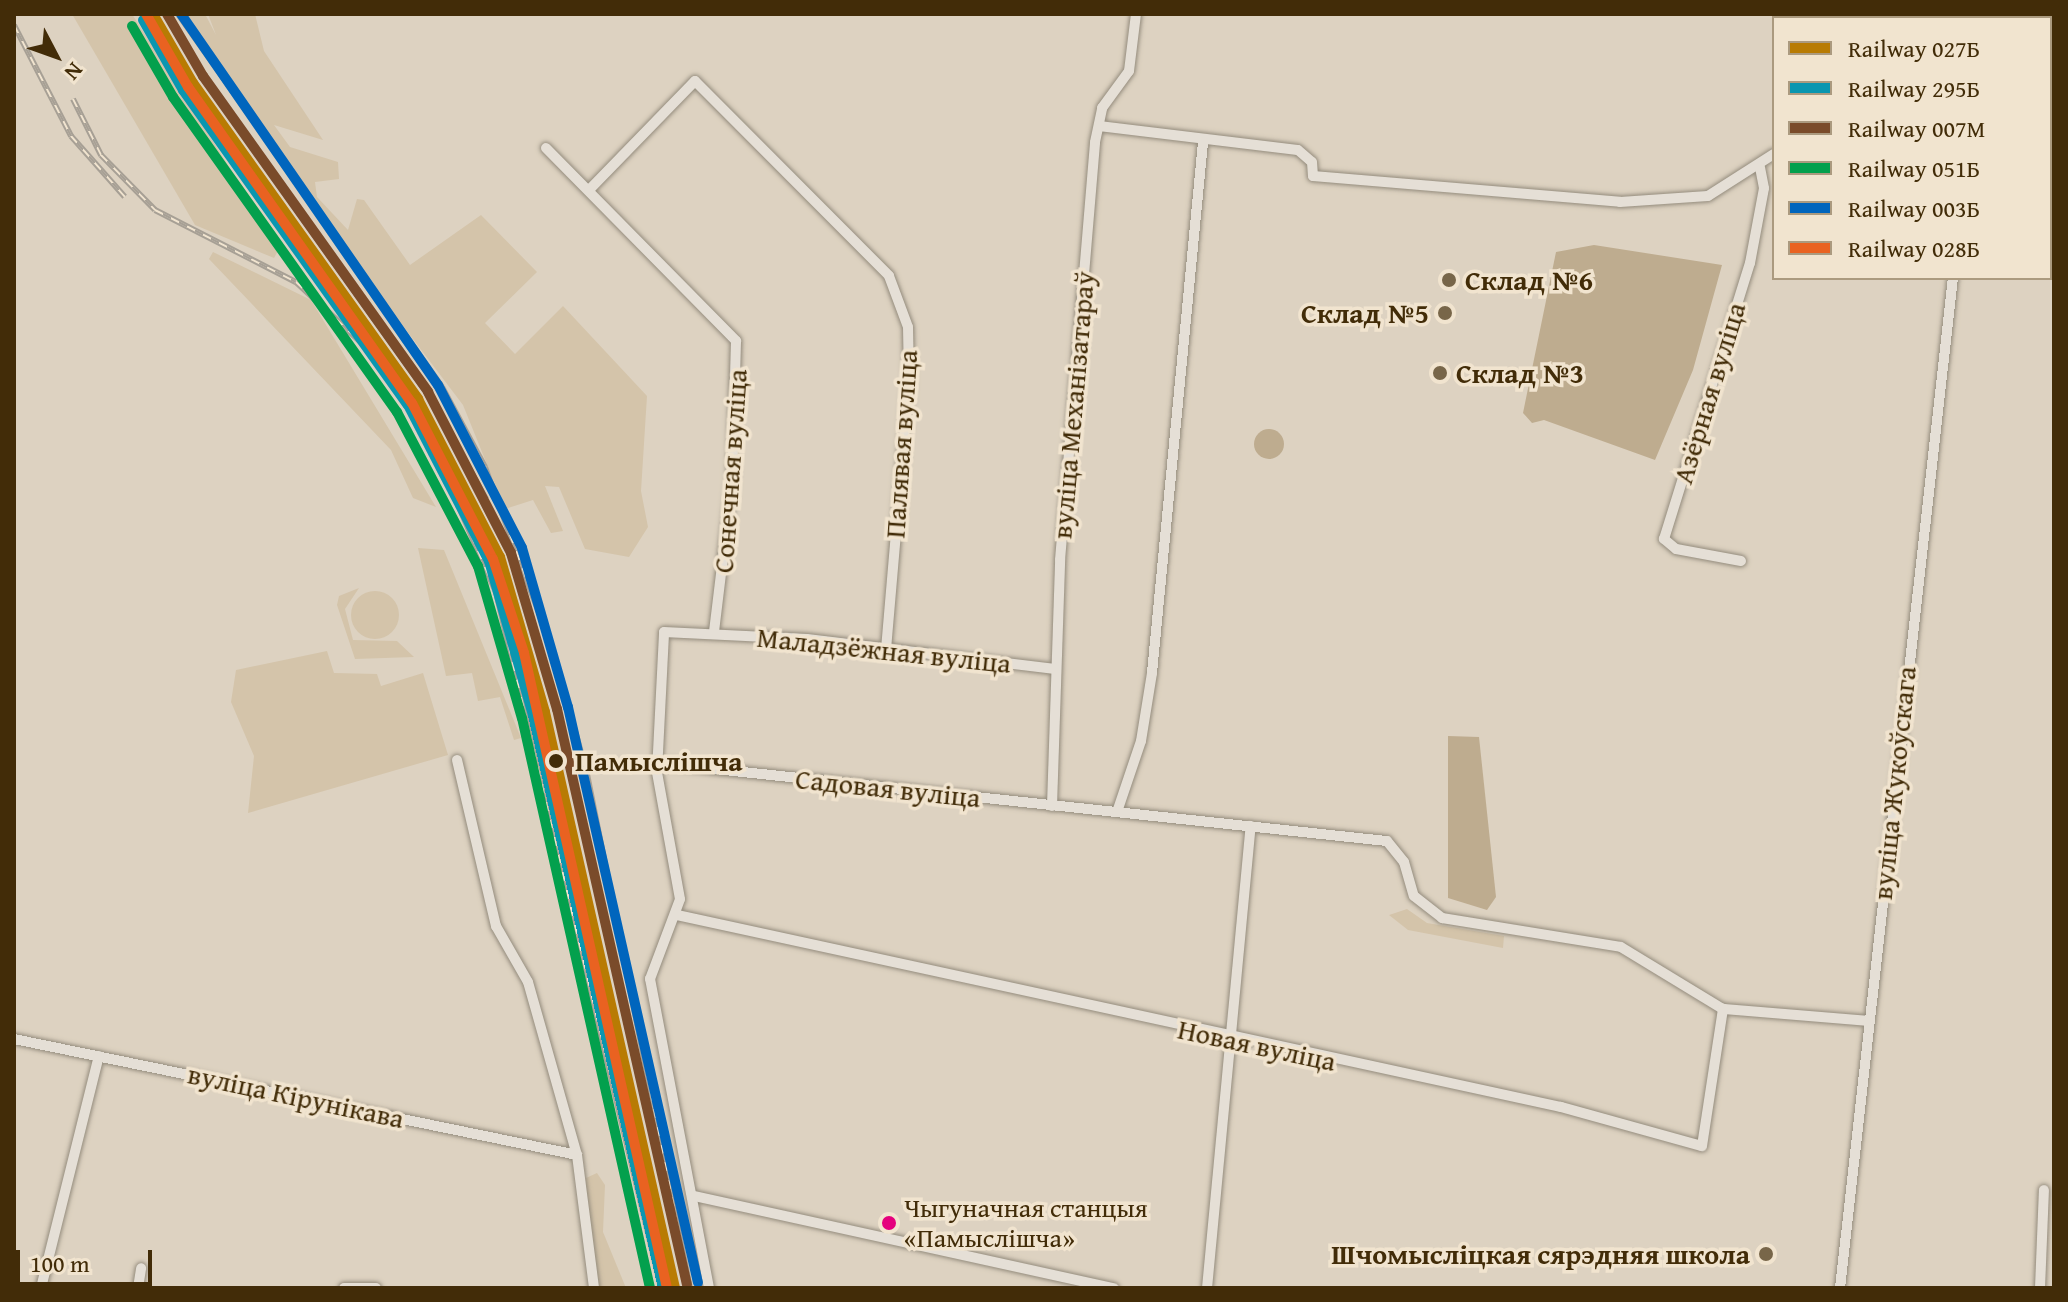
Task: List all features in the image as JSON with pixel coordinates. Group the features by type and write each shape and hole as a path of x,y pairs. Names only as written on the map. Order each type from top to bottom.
{"street":[{"name":"вуліца Механізатараў","path":"1052,806 1055,669 1099,126 1108,95 1129,71 1136,14"},
{"name":"Палявая вуліца","path":"589,190 695,81 876,261 904,306 909,381 886,650"},
{"path":"1099,126 1203,142 1298,150 1312,162 1313,176 1620,202 1708,196 1760,167 1772,156"},
{"path":"1117,812 1141,741 1152,673 1203,142"},
{"name":"Сонечная вуліца","path":"546,148 736,341 732,483 714,632"},
{"name":"Азёрная вуліца","path":"1741,561 1676,549 1664,539 1750,263 1764,188 1760,167"},
{"name":"вуліца Жукоўскага","path":"1840,1288 1953,280"},
{"name":"Маладзёжная вуліца","path":"659,763 660,639 671,628 1055,669"},
{"path":"457,760 496,926 528,982 577,1155 594,1288"},
{"path":"659,763 677,915 654,955 650,979 694,1196 709,1288"},
{"name":"Садовая вуліца","path":"659,763 1387,841 1425,909 1507,930 1621,947 1723,1009"},
{"path":"1207,1288 1251,826"},
{"name":"Новая вуліца","path":"677,915 1232,1041 1561,1107 1702,1146 1723,1009"},
{"path":"1723,1009 1868,1021"},
{"name":"вуліца Кірунікава","path":"14,1039 577,1155"},
{"path":"41,1288 99,1056"},
{"path":"2040,1288 2044,1190"},
{"path":"694,1196 1114,1288"},
{"path":"138,1288 141,1268"},
{"path":"344,1288 376,1288"}],"shaded area":[{"path":"72,14 132,14 280,247 274,258 195,225"},
{"path":"183,14 205,14 216,35 208,14 255,14 264,51 323,140 274,125 290,147 338,162 339,179 315,182 317,197 348,230 357,199 364,200 410,265 481,215 537,272 485,323 515,354 563,306 647,396 641,491 648,527 629,557 585,549 559,487 545,486 563,531 551,533 533,500 505,509 463,405 277,160"},
{"path":"1991,14 2054,14 2052,92 2052,16"},
{"path":"1594,245 1722,265 1693,370 1655,460 1544,420 1532,423 1523,413 1556,252"},
{"path":"213,252 311,300 436,507 413,498 391,450 209,259"},
{"path":"1269,429 1280,433 1284,444 1280,455 1269,459 1258,455 1254,444 1258,433"},
{"path":"418,548 444,550 521,738 514,740 500,697 478,701 472,673 446,676"},
{"path":"359,588 345,609 353,640 397,641 414,657 355,659 337,605 339,596"},
{"path":"375,591 392,598 399,615 392,632 375,639 358,632 351,615 358,598"},
{"path":"327,651 334,673 377,674 381,686 423,673 448,755 248,813 254,756 231,702 236,670"},
{"path":"1448,736 1479,737 1496,897 1487,910 1448,898"},
{"path":"1407,909 1427,923 1504,936 1503,948 1408,930 1389,915"},
{"path":"597,1173 605,1185 603,1232 626,1288 598,1288 586,1204 586,1178"}],"railway":[{"path":"178,14 442,387 485,467 552,648 587,774 690,1288"},
{"path":"14,25 71,136 125,197"},
{"path":"73,99 101,155 155,210 296,282 367,348"},
{"path":"289,199 426,392 486,499"},
{"path":"364,329 442,468 496,592 661,1288"},
{"path":"553,692 630,1031"}],"rail line":[{"name":"028Б","path":"146,14 188,87 412,403 493,559 524,653 667,1288"},
{"name":"027Б","path":"153,14 193,83 418,399 500,557 545,712 675,1288"},
{"name":"007М","path":"167,14 203,76 428,392 511,553 557,709 687,1285"},
{"name":"003Б","path":"181,14 438,385 522,548 568,707 698,1283"},
{"name":"295Б","path":"143,20 183,90 408,405 489,561 533,715 663,1288"},
{"name":"051Б","path":"132,26 173,97 397,412 478,566 522,718 650,1288"}],"place":[{"name":"Склад №6","path":"1449,280"},
{"name":"Склад №5","path":"1445,313"},
{"name":"Склад №3","path":"1440,373"},
{"name":"Памыслішча","path":"556,761"},
{"name":"Чыгуначная станцыя «Памыслішча»","path":"889,1223"},
{"name":"Шчомысліцкая сярэдняя школа","path":"1766,1254"}]}
